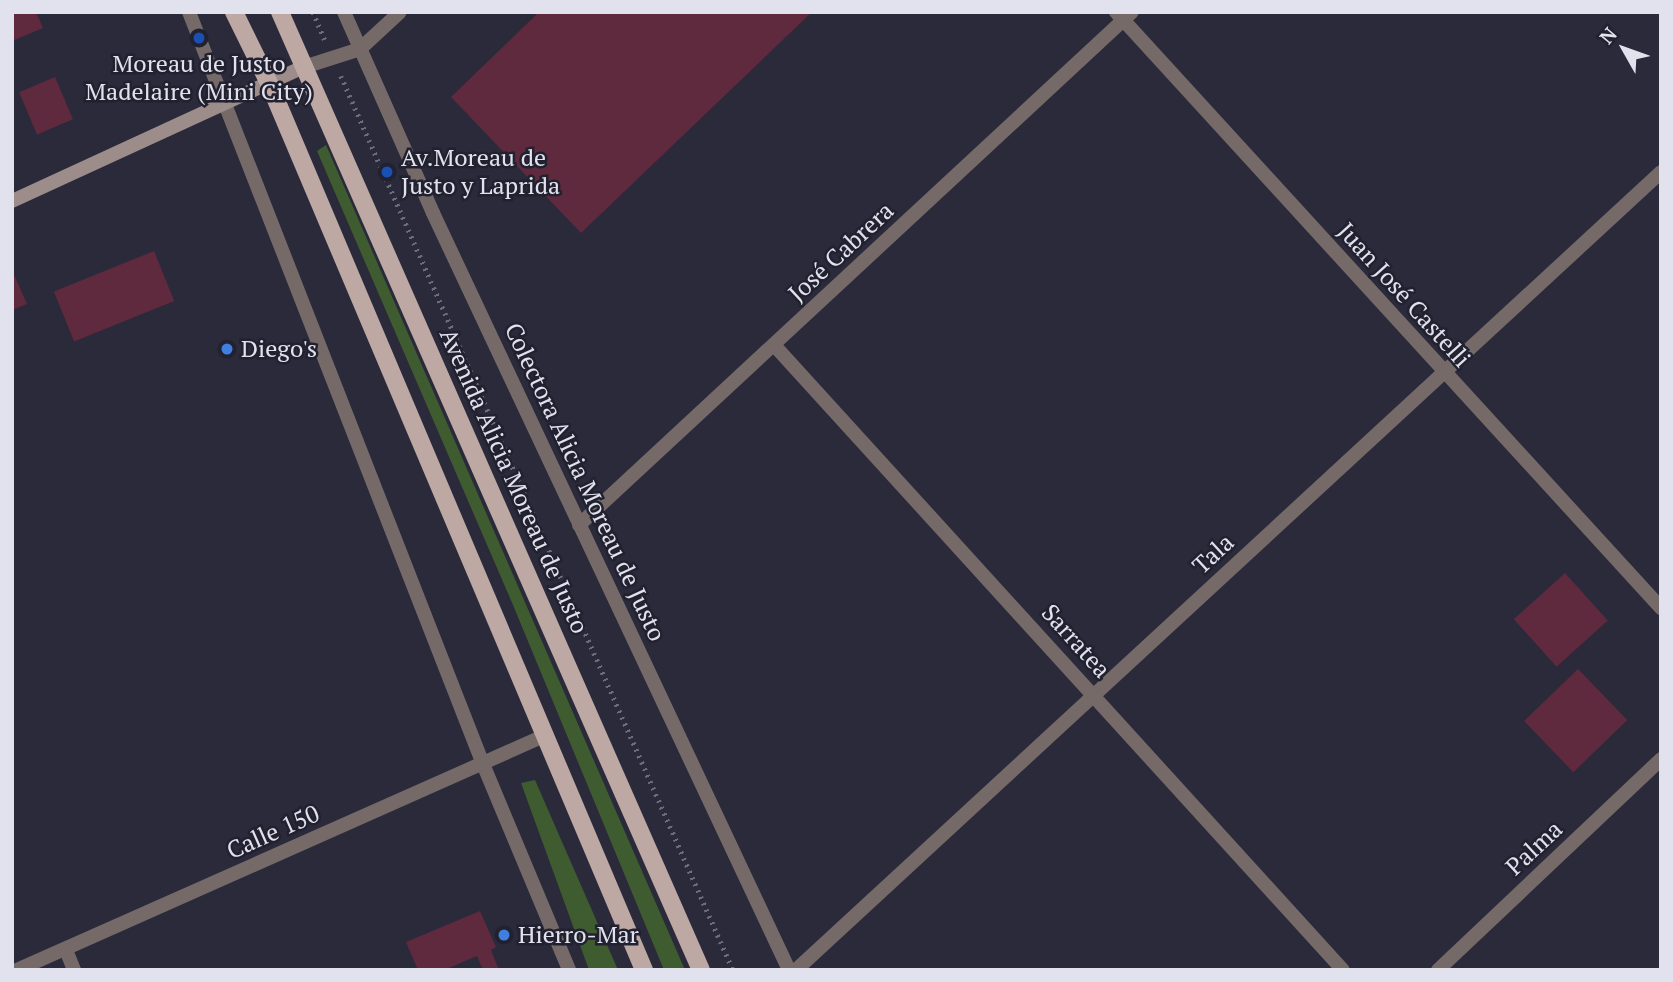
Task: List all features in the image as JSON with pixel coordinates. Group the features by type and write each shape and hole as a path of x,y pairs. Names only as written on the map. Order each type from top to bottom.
{"main road":[{"path":"234,12 268,83 644,970"},
{"name":"Avenida Alicia Moreau de Justo","path":"280,12 701,970"},
{"path":"12,201 304,67"}],"street":[{"path":"189,12 482,764 569,970"},
{"name":"Colectora Alicia Moreau de Justo","path":"344,12 579,525 789,970"},
{"path":"304,67 360,49 400,12"},
{"name":"José Cabrera","path":"579,525 1124,15"},
{"name":"Juan José Castelli","path":"1124,15 1443,372 1661,608"},
{"name":"Tala","path":"796,970 1661,172"},
{"name":"Sarratea","path":"774,345 1343,970"},
{"name":"Calle 150","path":"18,970 546,735"},
{"name":"Palma","path":"1438,970 1661,759"},
{"path":"66,950 74,970"}],"path":[{"path":"313,12 733,970"}],"green space":[{"path":"326,145 685,970 664,970 513,605 317,151"},
{"path":"535,780 618,970 589,970 521,783"}],"building":[{"path":"12,12 36,12 43,28 12,41"},
{"path":"539,12 812,12 581,233 451,97"},
{"path":"55,77 73,119 37,135 19,92"},
{"path":"154,251 174,301 74,342 54,291"},
{"path":"12,270 27,304 12,310"},
{"path":"1565,573 1608,621 1557,667 1514,619"},
{"path":"1578,669 1627,720 1573,772 1524,721"},
{"path":"480,911 496,947 491,950 499,970 483,970 477,956 444,970 418,970 406,942"}],"place":[{"name":"Moreau de Justo Madelaire (Mini City)","path":"199,38"},
{"name":"Av.Moreau de Justo y Laprida","path":"387,172"},
{"name":"Diego's","path":"227,349"},
{"name":"Hierro-Mar","path":"504,935"}]}
